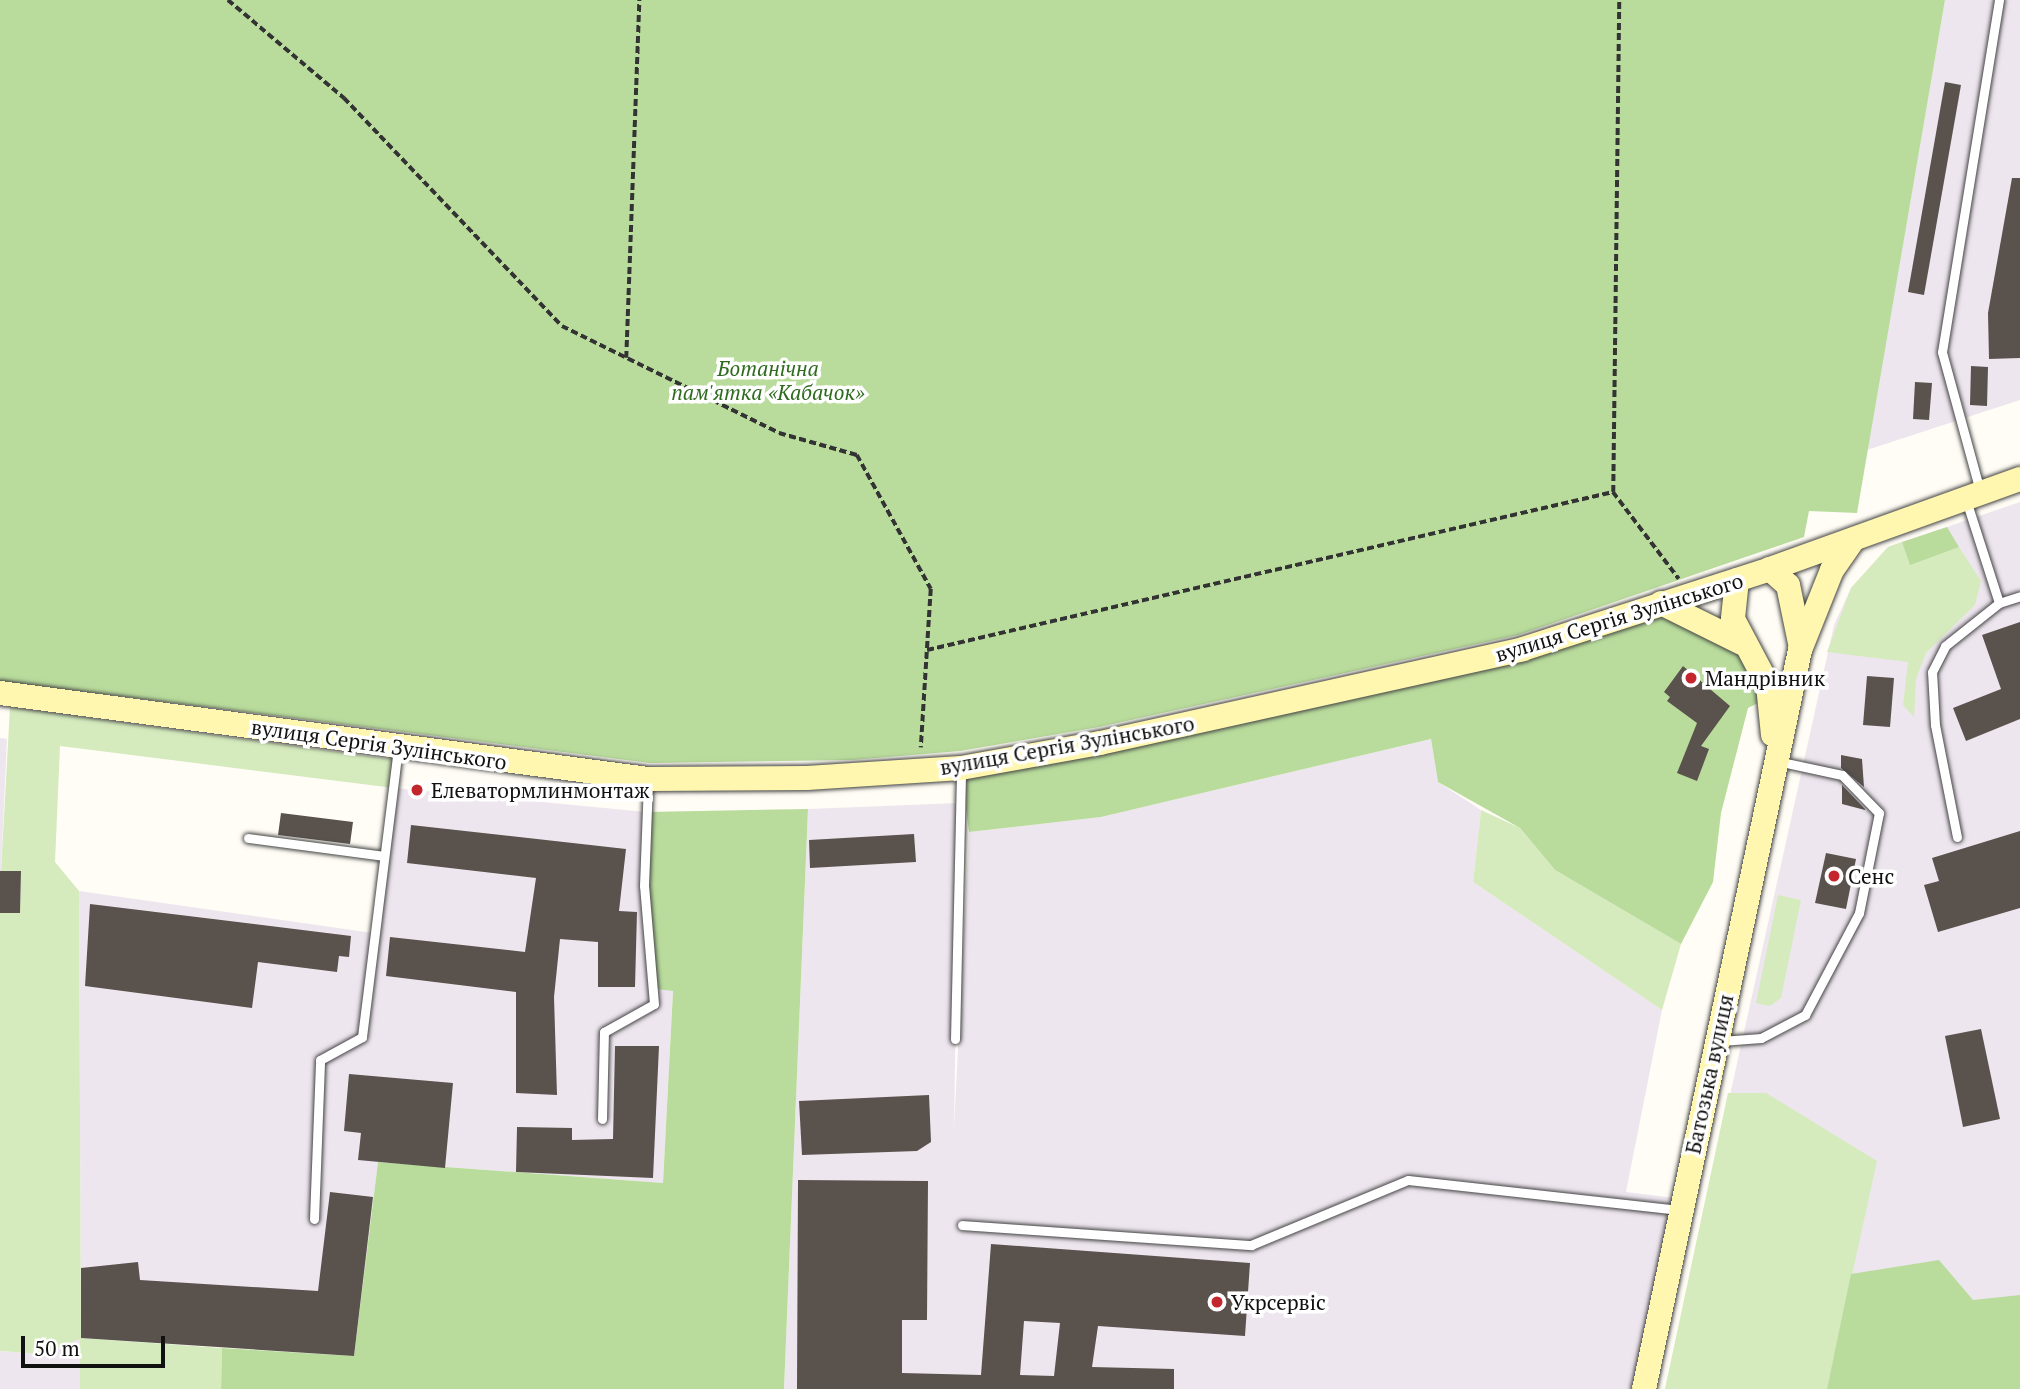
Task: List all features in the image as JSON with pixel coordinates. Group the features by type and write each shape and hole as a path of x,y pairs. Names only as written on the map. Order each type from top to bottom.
{"street":[{"name":"вулиця Сергія Зулінського","path":"0,693 648,779 961,768 1465,663 1737,580 2020,479"},
{"name":"Батозька вулиця","path":"1644,1389 1773,760 1800,650 1828,580 1853,540"},
{"name":"Батозька вулиця","path":"1770,569 1788,585 1796,606 1800,650"},
{"name":"Батозька вулиця","path":"1737,580 1733,619 1742,643 1768,685 1773,760"},
{"path":"1661,604 1742,643"}],"lane":[{"path":"1999,0 1942,352 1999,603"},
{"path":"1957,837 1935,725 1932,672 1945,646 1999,603 2020,596"},
{"path":"314,1219 320,1060 362,1037 399,747"},
{"path":"1715,1042 1761,1038 1805,1015 1859,913 1879,813 1842,775 1773,760"},
{"path":"955,1039 961,768"},
{"path":"602,1119 604,1032 654,1004 644,886 648,779"},
{"path":"248,838 384,856"},
{"path":"962,1225 1251,1245 1408,1180 1681,1210"}],"path":[{"path":"228,0 344,98 562,326 779,433 857,455 931,589 921,771"},
{"path":"626,358 639,0"},
{"path":"1619,0 1613,492 1690,594"},
{"path":"927,650 1613,492"}],"shaded area":[{"path":"1945,0 2020,0 2020,400 1867,450"},
{"path":"2020,502 2020,1389 1665,1389 1834,625 1851,588 1888,547"},
{"path":"0,738 7,739 1,870 21,871 20,913 1,913 0,942"},
{"path":"1431,739 1438,782 1481,810 1473,882 1662,1010 1626,1192 1683,1199 1644,1389 784,1389 808,809 959,803 954,1128 969,832 1101,817"},
{"path":"394,788 646,812 656,989 673,990 663,1183 378,1162 354,1356 81,1338 79,891 373,933"},
{"path":"81,1338 80,1389 0,1389 0,1351 43,1354"}],"green space":[{"name":"Ботанічна пам'ятка «Кабачок»","path":"0,0 1945,0 1857,513 1809,511 1804,537 1518,635 1099,727 960,751 852,760 650,763 0,681"},
{"path":"1947,527 1959,547 1910,565 1902,542"},
{"path":"1902,542 1910,564 1959,547 1981,581 1975,605 1926,653 1916,679 1914,717 1903,705 1908,662 1827,652 1851,588 1888,547"},
{"path":"1661,603 1742,643 1760,702 1748,708 1721,813 1713,882 1681,944 1555,870 1520,828 1438,782 1431,739 1101,817 969,832 961,768 1100,743"},
{"path":"10,707 397,760 394,788 60,746 55,862 79,891 81,1338 222,1348 221,1389 80,1389 80,1339 43,1354 0,1351 0,913 20,913 21,872 1,871"},
{"path":"808,809 784,1389 221,1389 222,1348 354,1356 378,1162 663,1183 673,991 656,989 644,886 646,812"},
{"path":"1481,810 1520,828 1555,870 1681,944 1662,1010 1473,882"},
{"path":"1778,895 1801,900 1781,998 1770,1006 1756,1003"},
{"path":"1728,1093 1766,1093 1877,1161 1827,1389 1665,1389"},
{"path":"1939,1260 1973,1300 2020,1295 2020,1389 1827,1389 1851,1274"}],"building":[{"path":"1945,82 1961,85 1924,295 1908,292"},
{"path":"2012,178 2020,178 2020,358 1989,359 1988,313"},
{"path":"1971,366 1988,367 1987,406 1970,405"},
{"path":"1915,382 1932,383 1929,420 1913,419"},
{"path":"2020,622 2020,719 1966,741 1953,708 2001,689 1982,635"},
{"path":"1683,666 1730,706 1701,746 1709,749 1697,781 1677,773 1697,723 1667,701 1670,697 1664,692"},
{"path":"1867,676 1894,678 1890,727 1863,725"},
{"path":"1841,755 1862,759 1864,787 1841,768"},
{"path":"1842,785 1865,809 1865,810 1842,804"},
{"path":"281,813 353,822 350,844 278,835"},
{"path":"411,825 626,849 619,911 637,912 635,987 598,987 598,942 560,939 554,997 557,1095 516,1093 516,992 386,976 390,937 525,952 536,878 407,863"},
{"path":"2020,831 2020,908 1938,932 1924,885 1939,881 1932,858"},
{"path":"914,834 916,862 810,868 809,840"},
{"path":"1826,853 1856,859 1846,909 1815,903"},
{"path":"0,871 21,871 20,913 0,913"},
{"path":"90,904 351,936 349,957 339,956 337,972 258,962 252,1008 85,986"},
{"path":"1981,1029 2000,1119 1963,1127 1945,1036"},
{"path":"615,1046 659,1046 653,1178 516,1172 517,1127 572,1128 572,1140 613,1139"},
{"path":"349,1074 453,1083 445,1168 358,1160 361,1133 344,1131"},
{"path":"929,1095 931,1142 917,1151 802,1155 799,1101"},
{"path":"798,1180 928,1181 927,1320 902,1320 902,1373 981,1375 991,1244 1250,1263 1245,1336 1098,1326 1092,1367 1174,1369 1174,1389 797,1389","holes":["1024,1321 1060,1323 1054,1376 1020,1375"]},
{"path":"330,1192 373,1197 354,1356 81,1338 81,1268 138,1262 140,1280 318,1291"}],"place":[{"name":"Мандрівник","path":"1691,678"},
{"name":"Елеватормлинмонтаж","path":"417,790"},
{"name":"Сенс","path":"1834,876"},
{"name":"Укрсервіс","path":"1217,1302"}]}
